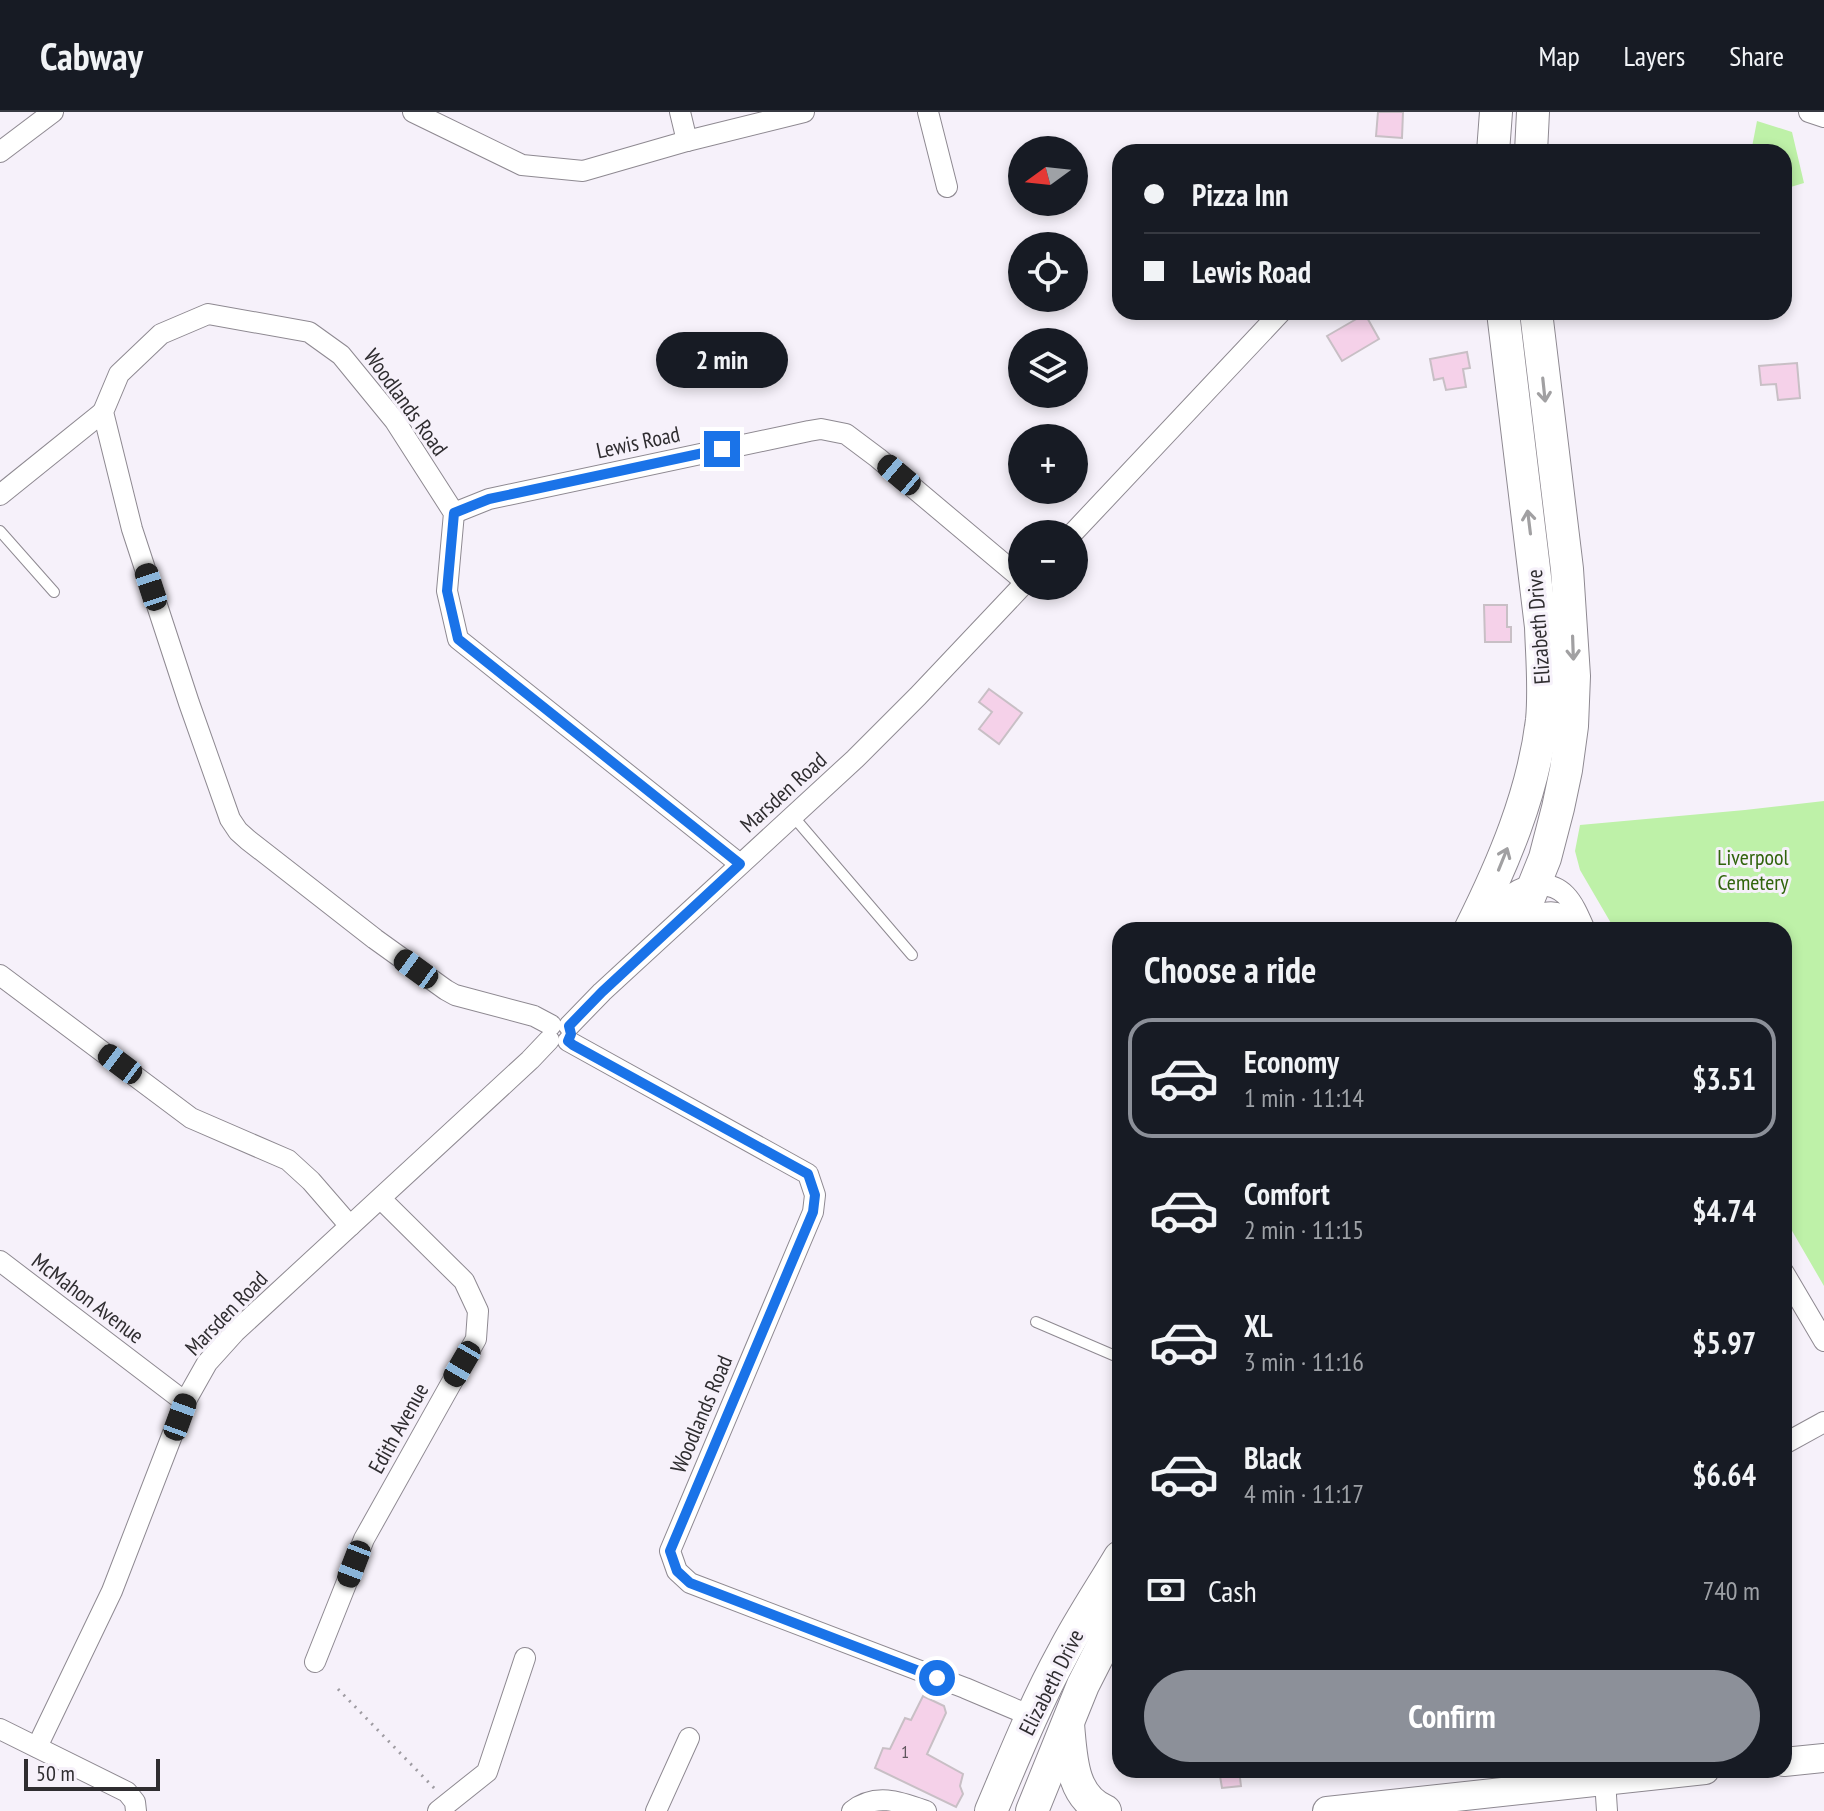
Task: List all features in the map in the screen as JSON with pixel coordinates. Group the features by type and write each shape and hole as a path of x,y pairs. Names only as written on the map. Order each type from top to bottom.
{"main road":[{"path":"1531,144 1533,112"},
{"path":"1494,144 1498,114"},
{"name":"Elizabeth Drive","path":"1474,922 1501,865 1520,814 1535,760 1542,718 1541,627 1504,320"},
{"name":"Elizabeth Drive","path":"1512,922 1535,885 1545,858 1566,770 1572,726 1574,676 1567,569 1537,320"},
{"name":"Elizabeth Drive","path":"991,1811 1031,1716 1064,1650 1112,1570"},
{"name":"Elizabeth Drive","path":"1032,1811 1067,1721 1112,1628"},
{"path":"1067,1721 1071,1761 1080,1789 1095,1807 1105,1811"},
{"path":"1792,1761 1824,1758"},
{"path":"1327,1811 1625,1778"}],"street":[{"path":"0,152 53,112"},
{"path":"413,112 522,165 583,171 804,112"},
{"path":"680,112 687,141"},
{"path":"928,112 947,187"},
{"path":"1809,112 1824,117"},
{"name":"Woodlands Road","path":"454,513 386,410 341,355 309,332 208,314 161,334 119,374 103,412 132,529 223,802 238,831 375,939 446,990 534,1016 808,1174 815,1195 813,1212 670,1551 677,1571 690,1583 1031,1716"},
{"path":"1085,520 1273,320"},
{"path":"0,495 103,412"},
{"name":"Lewis Road","path":"454,513 489,499 809,431 832,430 846,434 878,458 1008,567"},
{"path":"454,513 447,591 458,639 740,864"},
{"name":"Marsden Road","path":"37,1747 112,1591 185,1402 198,1376 217,1350 893,722 1009,600"},
{"path":"1535,885 1555,886 1575,906 1582,922"},
{"path":"1520,922 1552,911 1575,922"},
{"path":"0,975 191,1118 288,1160 350,1226"},
{"name":"Edith Avenue","path":"315,1662 364,1539 476,1339 478,1311 464,1281 381,1199"},
{"name":"McMahon Avenue","path":"0,1261 185,1402"},
{"path":"1792,1287 1824,1341"},
{"path":"1792,1440 1824,1422"},
{"path":"440,1804 487,1772 525,1658"},
{"path":"0,1729 127,1792 135,1802 136,1811"},
{"path":"656,1811 689,1738"},
{"path":"1605,1780 1607,1811"},
{"path":"852,1811 861,1804 885,1799 897,1800 926,1811"}],"lane":[{"path":"0,531 54,592"},
{"path":"792,815 912,955"},
{"path":"1036,1322 1112,1355"}],"path":[{"path":"338,1689 440,1804"}],"green space":[{"path":"1757,121 1792,132 1804,183 1792,187 1792,144 1753,144"},
{"name":"Liverpool Cemetery","path":"1824,801 1824,1286 1792,1231 1792,922 1610,922 1580,870 1575,851 1580,825"}],"building":[{"path":"1378,112 1403,112 1402,138 1376,136"},
{"path":"1355,320 1368,320 1379,339 1342,361 1327,336"},
{"path":"1467,352 1470,368 1463,369 1466,387 1446,390 1443,378 1434,380 1430,359"},
{"path":"1797,363 1800,398 1778,400 1776,384 1761,385 1759,366"},
{"path":"1484,605 1507,605 1511,642 1485,642"},
{"path":"989,689 1022,713 999,744 979,729 992,712 979,702"},
{"path":"923,1696 944,1706 946,1713 927,1754 963,1774 960,1786 963,1794 956,1807 875,1768 883,1748 890,1749 905,1718 911,1720"},
{"path":"1220,1778 1240,1778 1241,1786 1222,1788"}],"route":[{"path":"722,449 489,499 454,513 447,591 458,639 740,864 569,1026 571,1034 568,1041 573,1045 808,1174 815,1195 813,1212 670,1551 677,1571 690,1583 937,1678"}]}
